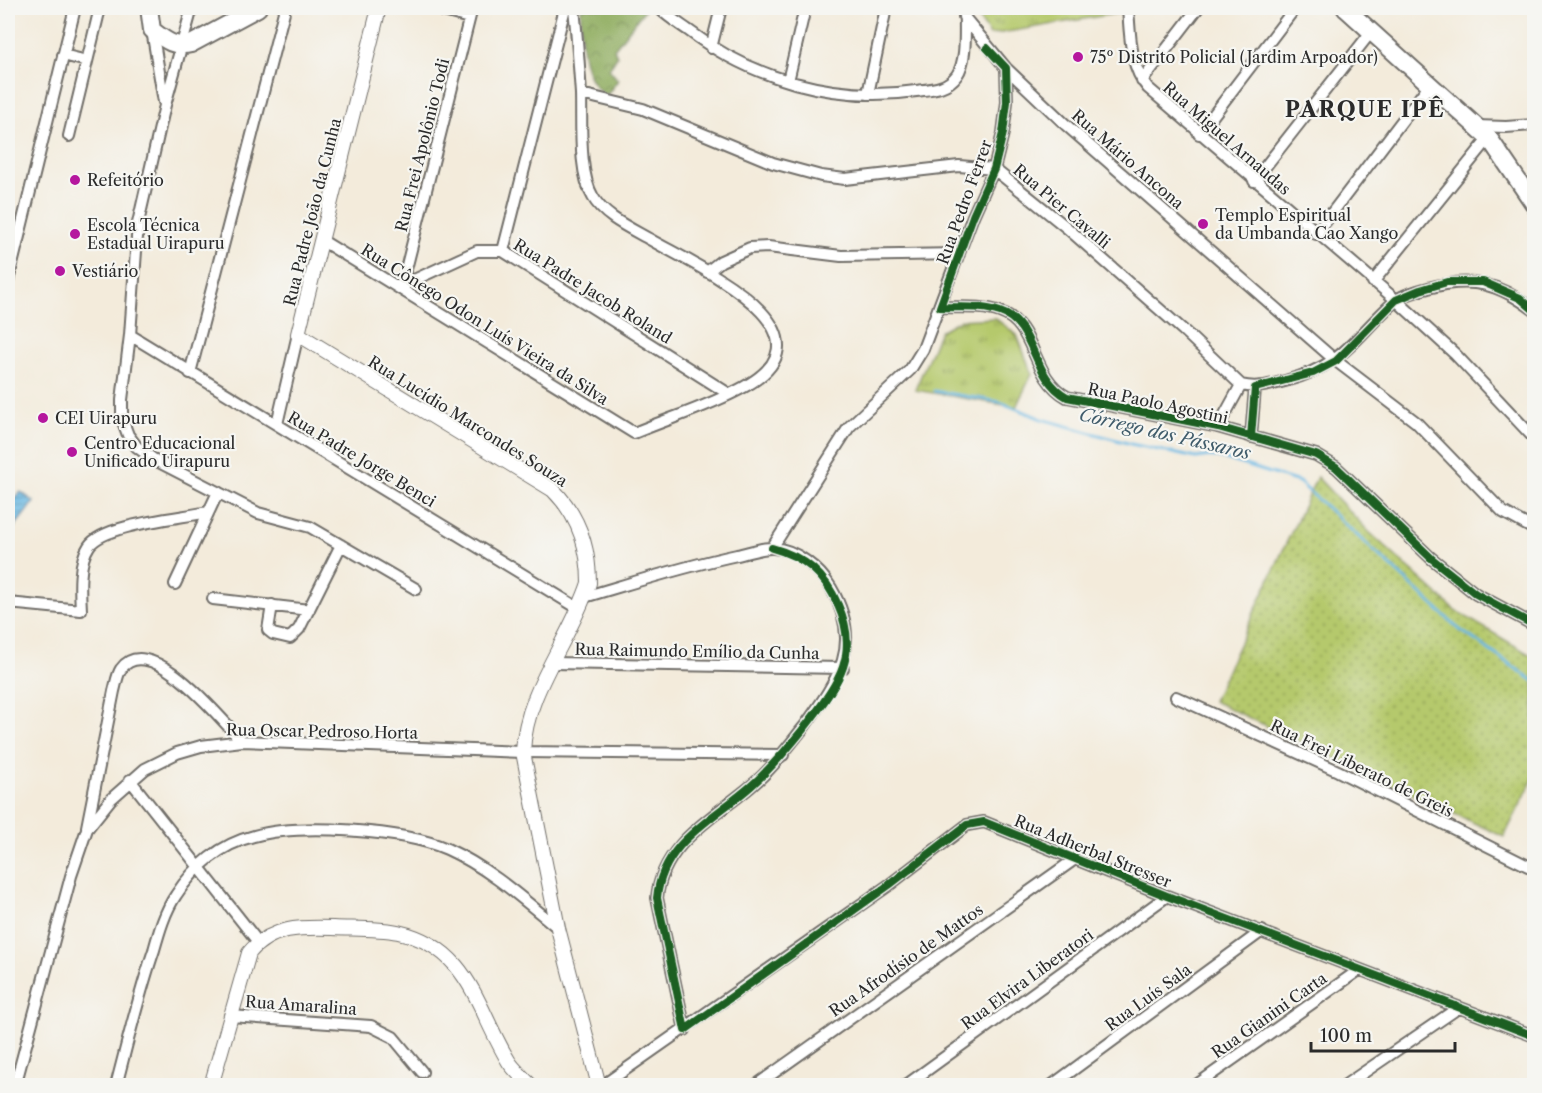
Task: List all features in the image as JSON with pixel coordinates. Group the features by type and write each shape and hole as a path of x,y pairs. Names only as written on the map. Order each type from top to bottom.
{"main road":[{"path":"149,8 153,30 166,41 183,46 191,44 258,8"},
{"path":"1345,8 1489,138 1534,204"}],"street":[{"path":"8,281 75,8"},
{"path":"69,136 100,8"},
{"path":"192,8 165,105 138,223 130,334 122,400 122,419 128,435 137,447 153,459 258,513 310,527 416,588"},
{"path":"190,373 285,8"},
{"name":"Rua Padre João da Cunha","path":"277,424 379,8"},
{"path":"433,8 471,13"},
{"path":"503,251 565,8"},
{"path":"574,8 583,152 587,182 592,197 601,208 624,224 707,272 754,303 770,320 778,333 777,351 771,364 752,382 729,394"},
{"path":"659,8 711,48 754,69 788,81 829,90 892,95 934,89 948,84 957,75 962,64 964,12"},
{"path":"711,48 721,8"},
{"path":"788,81 805,8"},
{"path":"868,94 886,8"},
{"name":"Rua Miguel Arnaudas","path":"1128,8 1134,59 1142,81 1199,134 1396,300 1455,354 1534,438"},
{"path":"1142,81 1198,8"},
{"path":"1199,134 1294,8"},
{"name":"Rua Mário Ancona","path":"964,12 1006,68 1336,361 1416,422 1503,512 1534,529"},
{"name":"Rua Frei Apolônio Todi","path":"402,288 471,13"},
{"path":"153,30 165,105"},
{"path":"1254,181 1371,32"},
{"path":"63,55 87,61"},
{"name":"Rua Pedro Ferrer","path":"772,548 849,427 917,361 994,169 1003,133 1007,102 1006,68"},
{"path":"1316,234 1430,84"},
{"name":"Rua Pier Cavalli","path":"581,94 643,109 773,163 821,176 844,179 959,166 994,169 1066,227 1183,330 1241,385"},
{"path":"1476,126 1534,125"},
{"path":"1374,282 1489,138"},
{"name":"Rua Cônego Odon Luís Vieira da Silva","path":"321,240 634,433 729,394"},
{"path":"707,272 728,258 750,248 768,247 842,256 959,254"},
{"name":"Rua Padre Jacob Roland","path":"402,288 477,251 503,251 729,394"},
{"path":"1218,427 1241,385 1255,388 1312,373 1336,361 1396,300 1447,282 1483,282 1520,298 1534,310"},
{"name":"Rua Paolo Agostini","path":"940,307 987,308 1001,312 1014,320 1029,342 1044,377 1053,389 1066,397 1218,427 1299,448 1336,467 1431,558 1476,594 1534,625"},
{"name":"Rua Padre Jorge Benci","path":"130,334 190,373 581,602"},
{"name":"Rua Lucídio Marcondes Souza","path":"298,334 553,490 566,503 585,544 589,583 552,663 527,725 523,752"},
{"path":"1251,437 1255,388"},
{"path":"175,584 218,492"},
{"path":"8,603 81,610 82,577 87,548 100,536 208,512"},
{"path":"272,605 268,630 284,639 296,634 341,544"},
{"path":"581,602 677,569 772,548 803,559 831,587 844,618 847,635 843,668 834,686 783,755 751,786 679,846 666,862 657,898 660,923 685,1030"},
{"path":"213,599 309,610"},
{"path":"87,829 114,691 118,676 128,663 139,659 164,666 180,678 242,741"},
{"name":"Rua Raimundo Emílio da Cunha","path":"552,663 843,668"},
{"name":"Rua Frei Liberato de Greis","path":"1176,697 1338,771 1534,868"},
{"name":"Rua Oscar Pedroso Horta","path":"15,1086 71,876 87,829 130,780 177,753 201,746 242,741 523,752 783,755"},
{"path":"523,752 558,928 601,1086"},
{"path":"130,780 258,942"},
{"name":"Rua Adherbal Stresser","path":"601,1086 685,1030 889,885 967,825 984,822 1167,896 1534,1036"},
{"path":"116,1086 161,927 175,896 198,866 244,840 277,832 327,831 398,835 446,849 484,869 558,928"},
{"name":"Rua Afrodísio de Mattos","path":"755,1086 1075,859"},
{"name":"Rua Elvira Liberatori","path":"904,1086 1167,896"},
{"path":"211,1086 249,953 258,942 280,930 307,927 396,932 426,940 443,952 462,972 475,991 511,1065 531,1086"},
{"name":"Rua Luís Sala","path":"1051,1086 1262,931"},
{"name":"Rua Gianini Carta","path":"1196,1086 1359,970"},
{"path":"1344,1086 1458,1008"},
{"name":"Rua Amaralina","path":"230,1016 371,1026 393,1037 422,1072"}],"green space":[{"path":"581,8 646,8 614,49 617,56 609,69 618,80 606,96 597,89 586,68 583,56"},
{"path":"976,8 1124,8 1125,12 990,35 981,22"},
{"path":"995,318 1017,335 1032,374 1016,407 915,390 940,331 960,320"},
{"path":"1317,477 1369,532 1456,611 1534,657 1534,777 1504,837 1213,701"}],"water":[{"path":"21,492 34,502 12,530 8,527 8,507"}],"waterway":[{"name":"Córrego dos Pássaros","path":"934,391 1000,402 1042,419 1131,444 1196,458 1210,456 1229,460 1299,482 1459,629 1534,681"}],"cycle path":[{"path":"987,48 1006,68 1007,102 1003,133 994,169 973,216 940,307 986,308 1012,318 1028,339 1046,377 1067,397 1218,427 1316,455 1336,467 1431,558 1476,594 1534,625"},
{"path":"1251,437 1255,388 1313,373 1336,361 1396,300 1447,282 1483,282 1520,298 1534,310"},
{"path":"772,548 804,562 827,584 844,620 847,643 845,659 828,696 788,747 751,786 692,833 679,847 661,878 657,898 685,1030 889,885 967,825 984,822 1167,896 1534,1036"}],"place":[{"name":"75º Distrito Policial (Jardim Arpoador)","path":"1078,57"},
{"name":"Refeitório","path":"75,180"},
{"name":"Templo Espiritual da Umbanda Cao Xango","path":"1203,224"},
{"name":"Escola Técnica Estadual Uirapuru","path":"75,234"},
{"name":"Vestiário","path":"60,271"},
{"name":"CEI Uirapuru","path":"43,418"},
{"name":"Centro Educacional Unificado Uirapuru","path":"72,452"}],"district":[{"name":"PARQUE IPÊ","path":"1365,109"}]}
